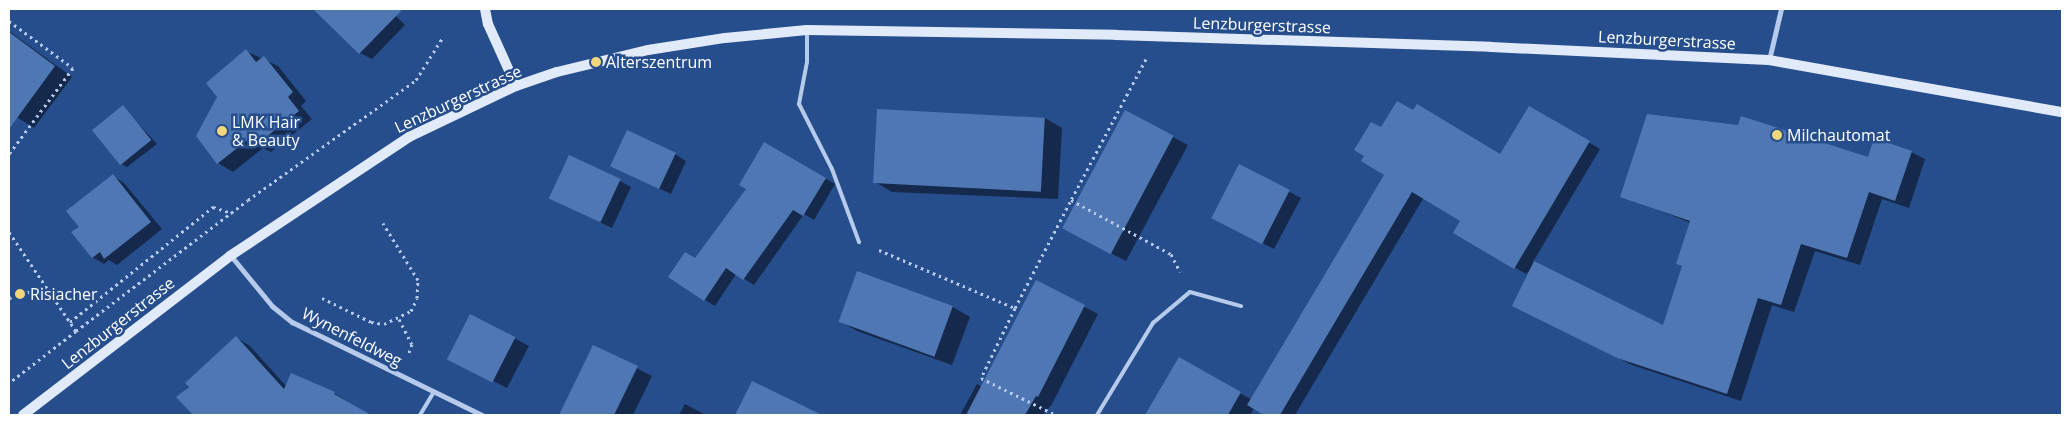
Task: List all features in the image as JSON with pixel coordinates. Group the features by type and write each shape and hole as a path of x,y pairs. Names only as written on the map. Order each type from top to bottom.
{"main road":[{"path":"486,9 488,24 516,86"},
{"name":"Lenzburgerstrasse","path":"23,415 230,256 392,147 448,117 516,86 648,50 807,30 1158,37 1491,47 1769,60 2062,112"}],"street":[{"path":"1769,60 1782,9"},
{"name":"Wynenfeldweg","path":"230,256 272,306 292,322 482,415"}],"lane":[{"path":"807,30 807,62 799,104 832,169 859,242"},
{"path":"1097,415 1153,322 1190,292 1241,306"},
{"path":"420,415 434,392"}],"path":[{"path":"9,21 73,68 9,154"},
{"path":"1056,415 981,378 1071,200 1158,37"},
{"path":"9,384 232,213 416,80 443,38"},
{"path":"1071,200 1171,254 1190,292"},
{"path":"70,322 213,207 232,213"},
{"path":"322,298 371,322 384,324 399,320 411,311 418,298 418,280 383,223"},
{"path":"9,232 76,331"},
{"path":"859,242 1015,308"},
{"path":"9,298 46,287"},
{"path":"399,320 412,344"}],"building":[{"path":"313,9 403,9 359,54"},
{"path":"9,32 55,66 9,129"},
{"path":"246,49 256,62 264,56 293,92 288,97 299,111 256,145 250,138 217,164 196,136 217,97 206,83"},
{"path":"1397,101 1413,110 1417,104 1500,154 1529,106 1590,141 1514,269 1453,233 1460,221 1412,192 1280,415 1264,415 1247,405 1384,175 1361,161 1364,156 1354,150 1371,122 1381,127"},
{"path":"123,105 151,140 120,165 92,130"},
{"path":"877,109 1045,118 1041,192 873,183"},
{"path":"1125,110 1174,136 1111,254 1062,228"},
{"path":"1647,114 1738,125 1741,116 1868,157 1874,138 1912,151 1895,201 1869,192 1847,258 1801,244 1781,305 1758,298 1727,394 1617,358 1512,306 1534,261 1663,325 1682,266 1676,264 1690,221 1620,197"},
{"path":"627,130 676,153 659,189 610,166"},
{"path":"764,142 826,178 803,216 793,210 743,280 726,268 704,301 668,277 685,252 695,258 746,189 739,185"},
{"path":"569,155 621,179 600,223 549,199"},
{"path":"1239,164 1290,190 1262,244 1211,218"},
{"path":"113,174 151,222 104,259 100,252 92,258 71,232 79,227 66,211"},
{"path":"857,271 953,306 934,357 839,322"},
{"path":"1036,280 1085,305 1038,397 1036,396 1025,415 966,415"},
{"path":"470,314 515,337 492,383 447,359"},
{"path":"236,336 284,389 291,373 335,392 334,394 371,415 193,415 176,397 189,387 185,383"},
{"path":"593,345 638,366 614,415 559,415"},
{"path":"1179,357 1241,392 1228,415 1145,415"},
{"path":"752,381 822,415 735,415"}],"place":[{"name":"Alterszentrum","path":"596,62"},
{"name":"LMK Hair & Beauty","path":"222,131"},
{"name":"Milchautomat","path":"1777,135"},
{"name":"Risiacher","path":"20,294"}]}
